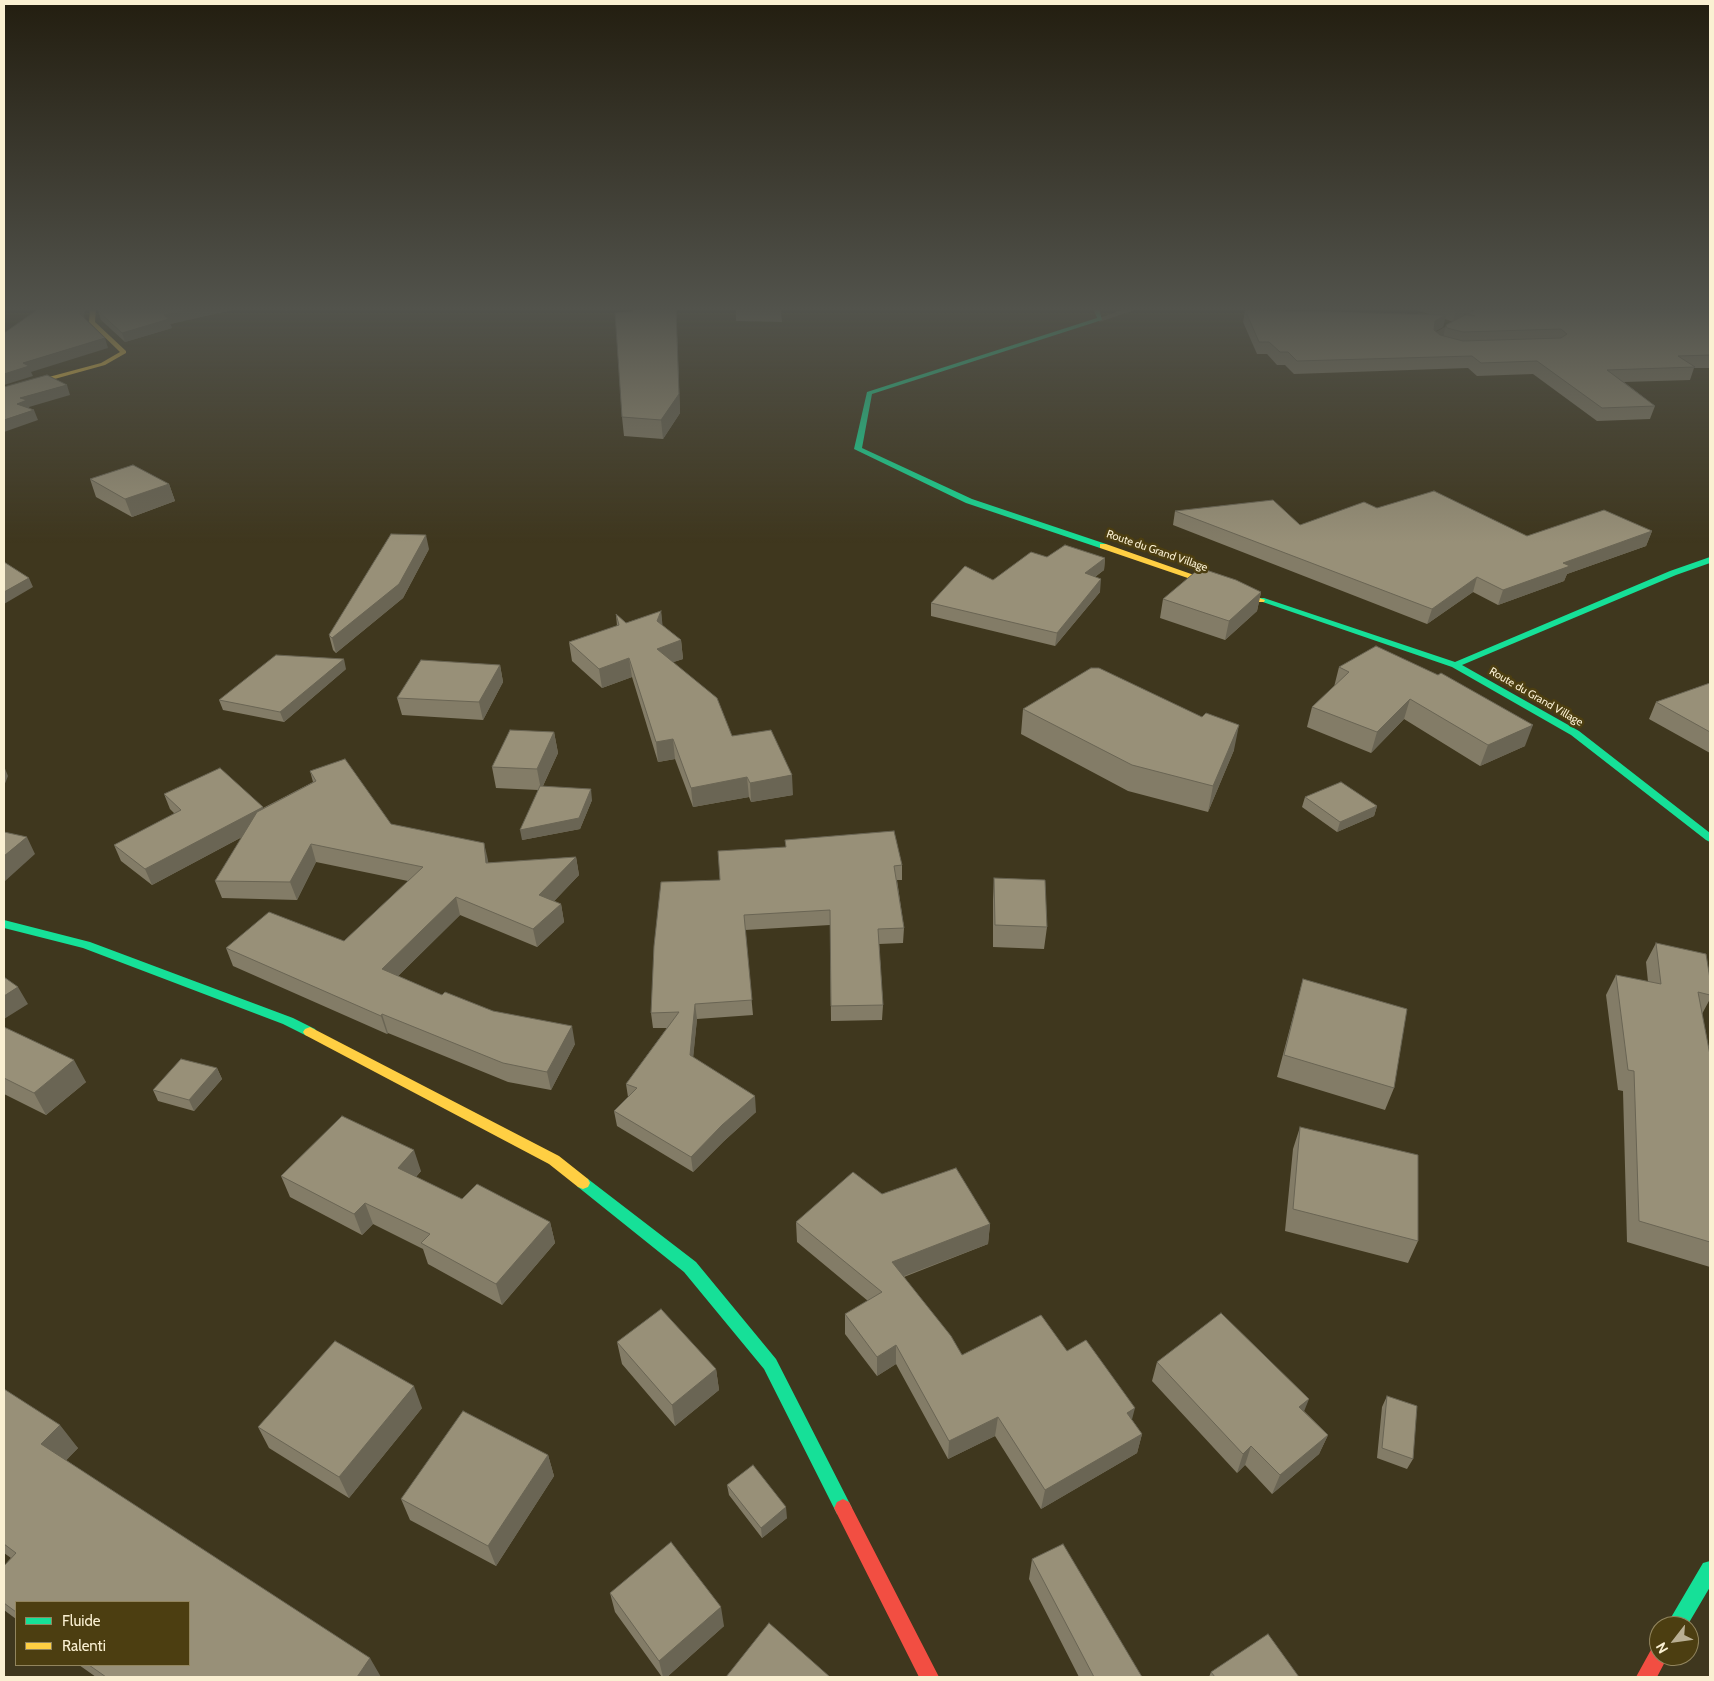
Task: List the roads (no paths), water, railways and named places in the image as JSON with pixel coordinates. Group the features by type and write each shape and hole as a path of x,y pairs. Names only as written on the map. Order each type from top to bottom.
{"street":[{"path":"4,391 21,386"},
{"name":"Route du Grand Village","path":"888,386 869,393 858,449 969,501 1455,665 1575,733 1710,838"},
{"path":"1455,665 1674,573 1710,560"},
{"path":"4,924 86,946 288,1021 554,1160 690,1267 770,1364 930,1677"},
{"path":"1682,1616 1710,1570"},
{"path":"1646,1677 1652,1666"}]}
